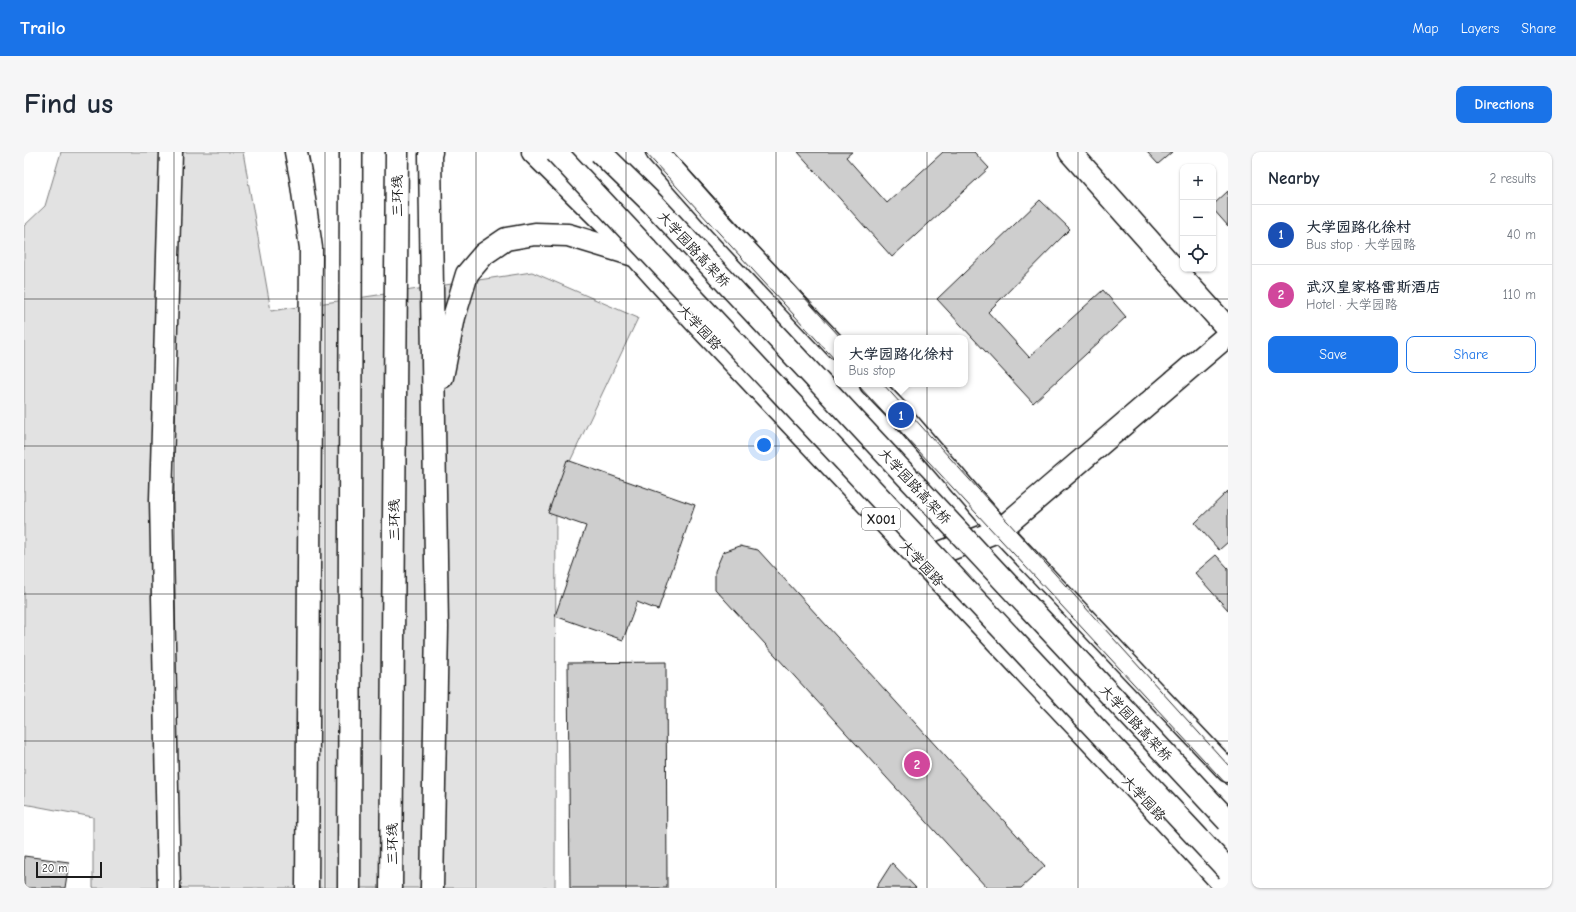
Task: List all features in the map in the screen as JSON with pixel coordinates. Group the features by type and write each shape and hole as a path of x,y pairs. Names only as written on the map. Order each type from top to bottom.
{"main road":[{"path":"169,888 161,500 171,152"},
{"path":"296,152 311,248 307,888"},
{"path":"348,888 351,152"},
{"name":"三环线","path":"392,888 397,152"},
{"path":"431,152 437,627 432,888"},
{"name":"大学园路","path":"533,152 619,237 695,322 919,561 1136,789 1227,888"},
{"name":"大学园路","path":"556,152 1228,870"},
{"name":"大学园路高架桥","path":"600,152 652,204 1228,822"},
{"path":"657,152 720,223 834,345"},
{"path":"1070,152 1228,329"},
{"path":"434,420 454,318 467,274 484,254 506,239 535,234 568,235 636,256"},
{"path":"919,561 1000,530 1228,334"},
{"path":"874,387 901,415 1000,530 1228,771"}],"shaded area":[{"path":"61,152 243,152 271,311 532,272 638,318 556,491 555,888 93,888 93,817 24,804 24,226 45,206"}],"building":[{"path":"798,152 852,152 846,157 887,203 943,152 974,152 989,168 892,257"},
{"path":"1147,152 1172,152 1158,164"},
{"path":"1228,191 1228,226 1216,212 1216,202"},
{"path":"1040,200 1070,229 988,312 1029,357 1103,290 1126,317 1033,403 937,299"},
{"path":"567,460 695,505 658,610 637,602 623,640 555,616 586,526 548,513"},
{"path":"1228,491 1228,542 1219,550 1195,523"},
{"path":"740,546 758,550 1045,866 1021,888 987,888 715,589 715,571 723,552"},
{"path":"1216,555 1228,568 1228,610 1195,573"},
{"path":"666,662 667,888 570,888 568,663"},
{"path":"24,856 69,862 65,888 24,888"},
{"path":"892,863 916,888 876,888"}],"tram line":[{"path":"645,152 834,359"},
{"path":"673,152 838,335"},
{"path":"860,387 1228,786"},
{"path":"886,387 1228,765"}],"place":[{"name":"大学园路化徐村","path":"901,415"},
{"name":"武汉皇家格雷斯酒店","path":"917,764"}]}
